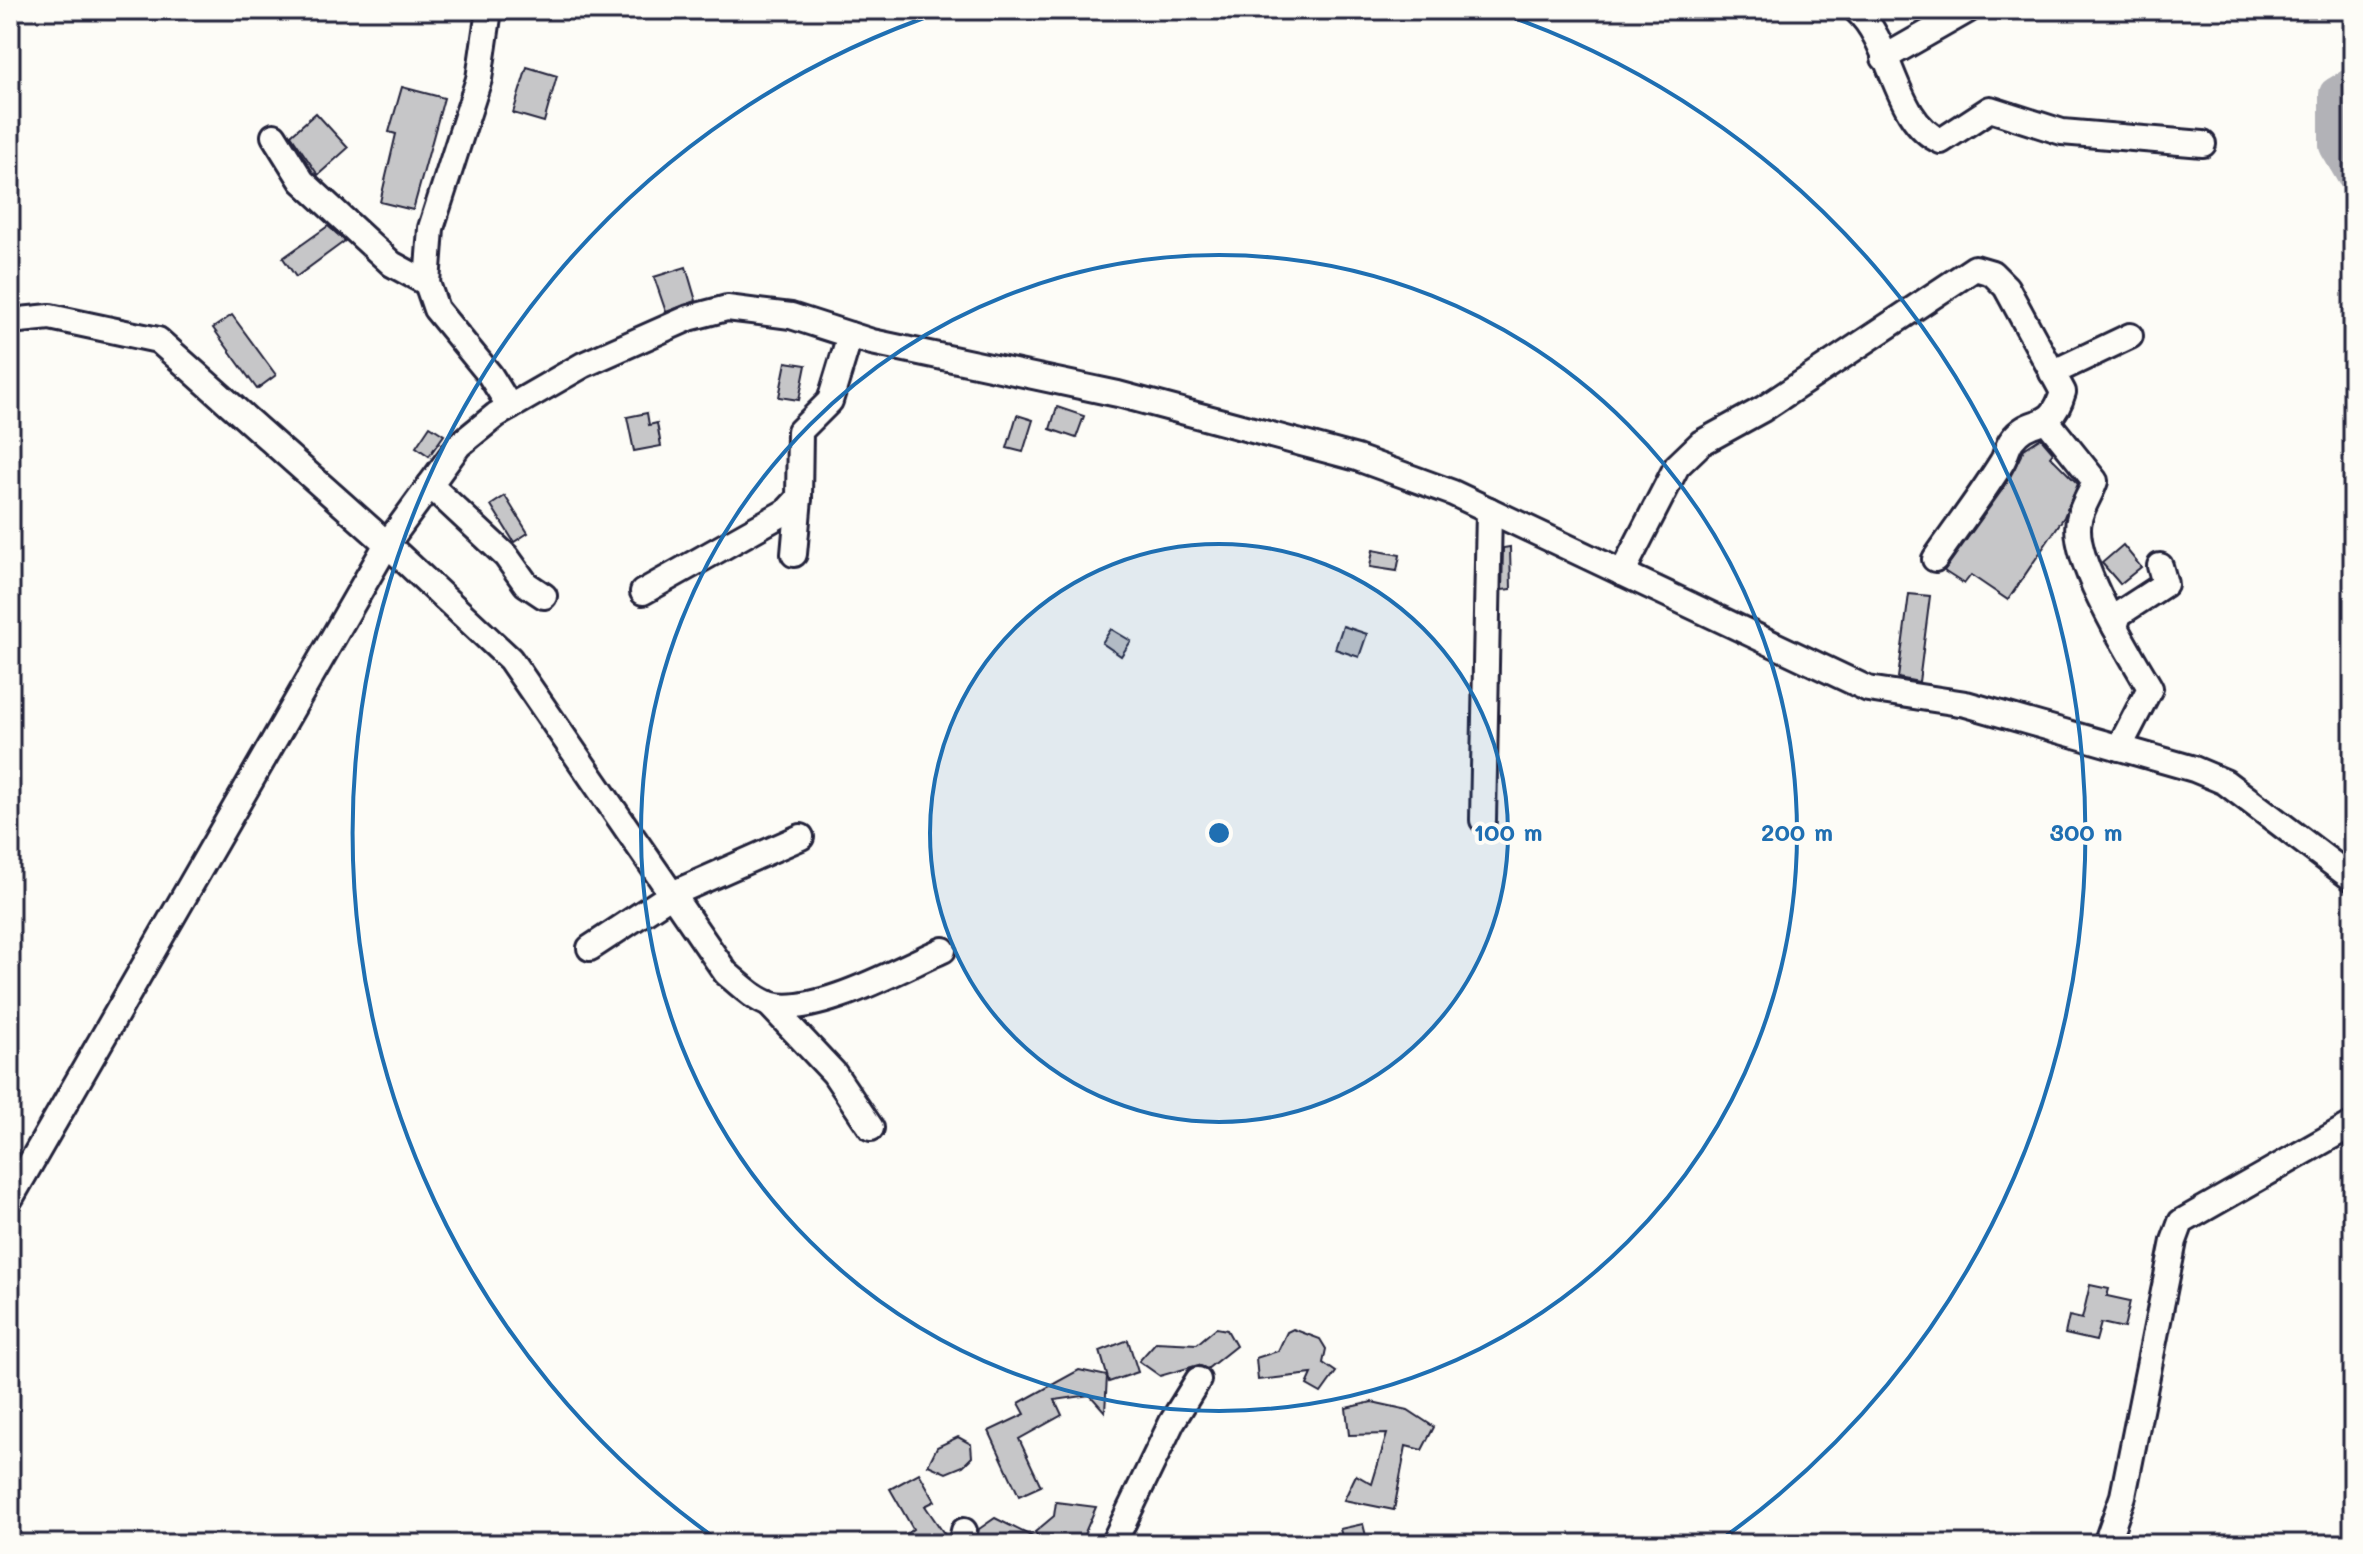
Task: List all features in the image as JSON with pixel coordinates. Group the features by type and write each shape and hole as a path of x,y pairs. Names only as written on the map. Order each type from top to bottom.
{"street":[{"path":"489,10 479,79 431,228 427,283 436,309 490,375 510,407"},
{"path":"1856,10 1876,36 1901,95 1927,135 1941,141 1990,109 2062,132 2203,144"},
{"path":"1884,58 1968,10"},
{"path":"274,136 302,181 392,264 427,283"},
{"path":"1622,573 1677,466 1701,443 1763,409 1975,268 1992,273 2006,287 2063,392 2058,410 2047,421 2032,425 2012,439 2004,459 1935,559"},
{"path":"10,1199 387,544 459,445 510,407 583,365 689,318 727,308 791,316 850,335 1118,394 1357,458 1489,510 1868,689 1966,704 2225,782 2353,879"},
{"path":"10,321 50,317 158,340 387,544 510,659 726,973 769,1004 834,1073 871,1128"},
{"path":"794,554 800,431 830,401 850,335"},
{"path":"2052,373 2130,336"},
{"path":"2047,421 2095,481 2089,502 2079,518 2078,536 2115,627 2150,688 2119,748"},
{"path":"430,485 506,556 526,584 544,596"},
{"path":"643,592 787,511 799,498"},
{"path":"1483,820 1489,510"},
{"path":"2115,627 2119,614 2165,584 2160,566"},
{"path":"590,948 672,894 801,837"},
{"path":"769,1004 790,1007 830,998 943,950"},
{"path":"2106,1544 2123,1496 2174,1241 2181,1222 2191,1213 2353,1124"},
{"path":"1113,1544 1172,1422 1198,1380"}],"building":[{"path":"527,67 557,76 544,122 513,113"},
{"path":"402,87 444,98 413,210 380,202 396,134 389,132"},
{"path":"316,113 348,148 318,175 291,135"},
{"path":"328,226 345,241 296,277 283,258"},
{"path":"686,267 696,301 666,312 654,277"},
{"path":"232,315 276,375 257,389 213,328"},
{"path":"786,362 806,365 799,400 779,397"},
{"path":"1057,407 1084,416 1076,438 1050,429"},
{"path":"647,413 649,425 657,423 661,446 634,451 627,417"},
{"path":"1017,415 1033,420 1023,452 1007,448"},
{"path":"430,426 444,435 429,456 416,447"},
{"path":"2041,438 2053,452 2050,456 2078,484 2064,517 2008,600 1971,575 1964,584 1944,571 2007,483 2024,449"},
{"path":"505,496 528,533 514,542 491,505"},
{"path":"2123,545 2141,567 2120,584 2102,563"},
{"path":"1510,547 1511,589 1502,590 1503,548"},
{"path":"1373,550 1400,555 1397,571 1370,567"},
{"path":"1909,594 1930,596 1919,682 1898,678"},
{"path":"1343,626 1367,634 1359,657 1335,649"},
{"path":"1111,629 1131,641 1121,656 1102,643"},
{"path":"2090,1285 2109,1289 2107,1296 2130,1301 2124,1328 2101,1323 2096,1341 2065,1334 2069,1316 2082,1319"},
{"path":"1216,1328 1227,1330 1236,1346 1207,1369 1198,1365 1160,1376 1139,1361 1156,1342 1197,1344"},
{"path":"1293,1329 1320,1339 1326,1349 1323,1363 1336,1372 1321,1393 1307,1385 1312,1374 1258,1380 1256,1358 1278,1351 1287,1332"},
{"path":"1128,1340 1138,1372 1109,1382 1100,1351"},
{"path":"1079,1370 1107,1376 1105,1412 1090,1395 1055,1400 1062,1415 1019,1439 1041,1486 1019,1496 989,1431 1025,1414 1019,1403"},
{"path":"1372,1402 1408,1410 1434,1427 1422,1450 1406,1446 1394,1510 1344,1500 1356,1475 1372,1484 1387,1434 1349,1435 1346,1408"},
{"path":"958,1437 971,1444 972,1457 963,1466 946,1473 928,1465 937,1447"},
{"path":"919,1473 935,1501 925,1506 947,1538 946,1544 913,1544 906,1534 913,1529 890,1489"},
{"path":"1056,1502 1096,1507 1080,1544 976,1544 979,1529 995,1518 1039,1540 1035,1532 1054,1516"},
{"path":"1363,1524 1368,1544 1344,1544 1340,1529"}],"waterway":[{"path":"2353,84 2336,94 2336,146 2353,175"}]}
